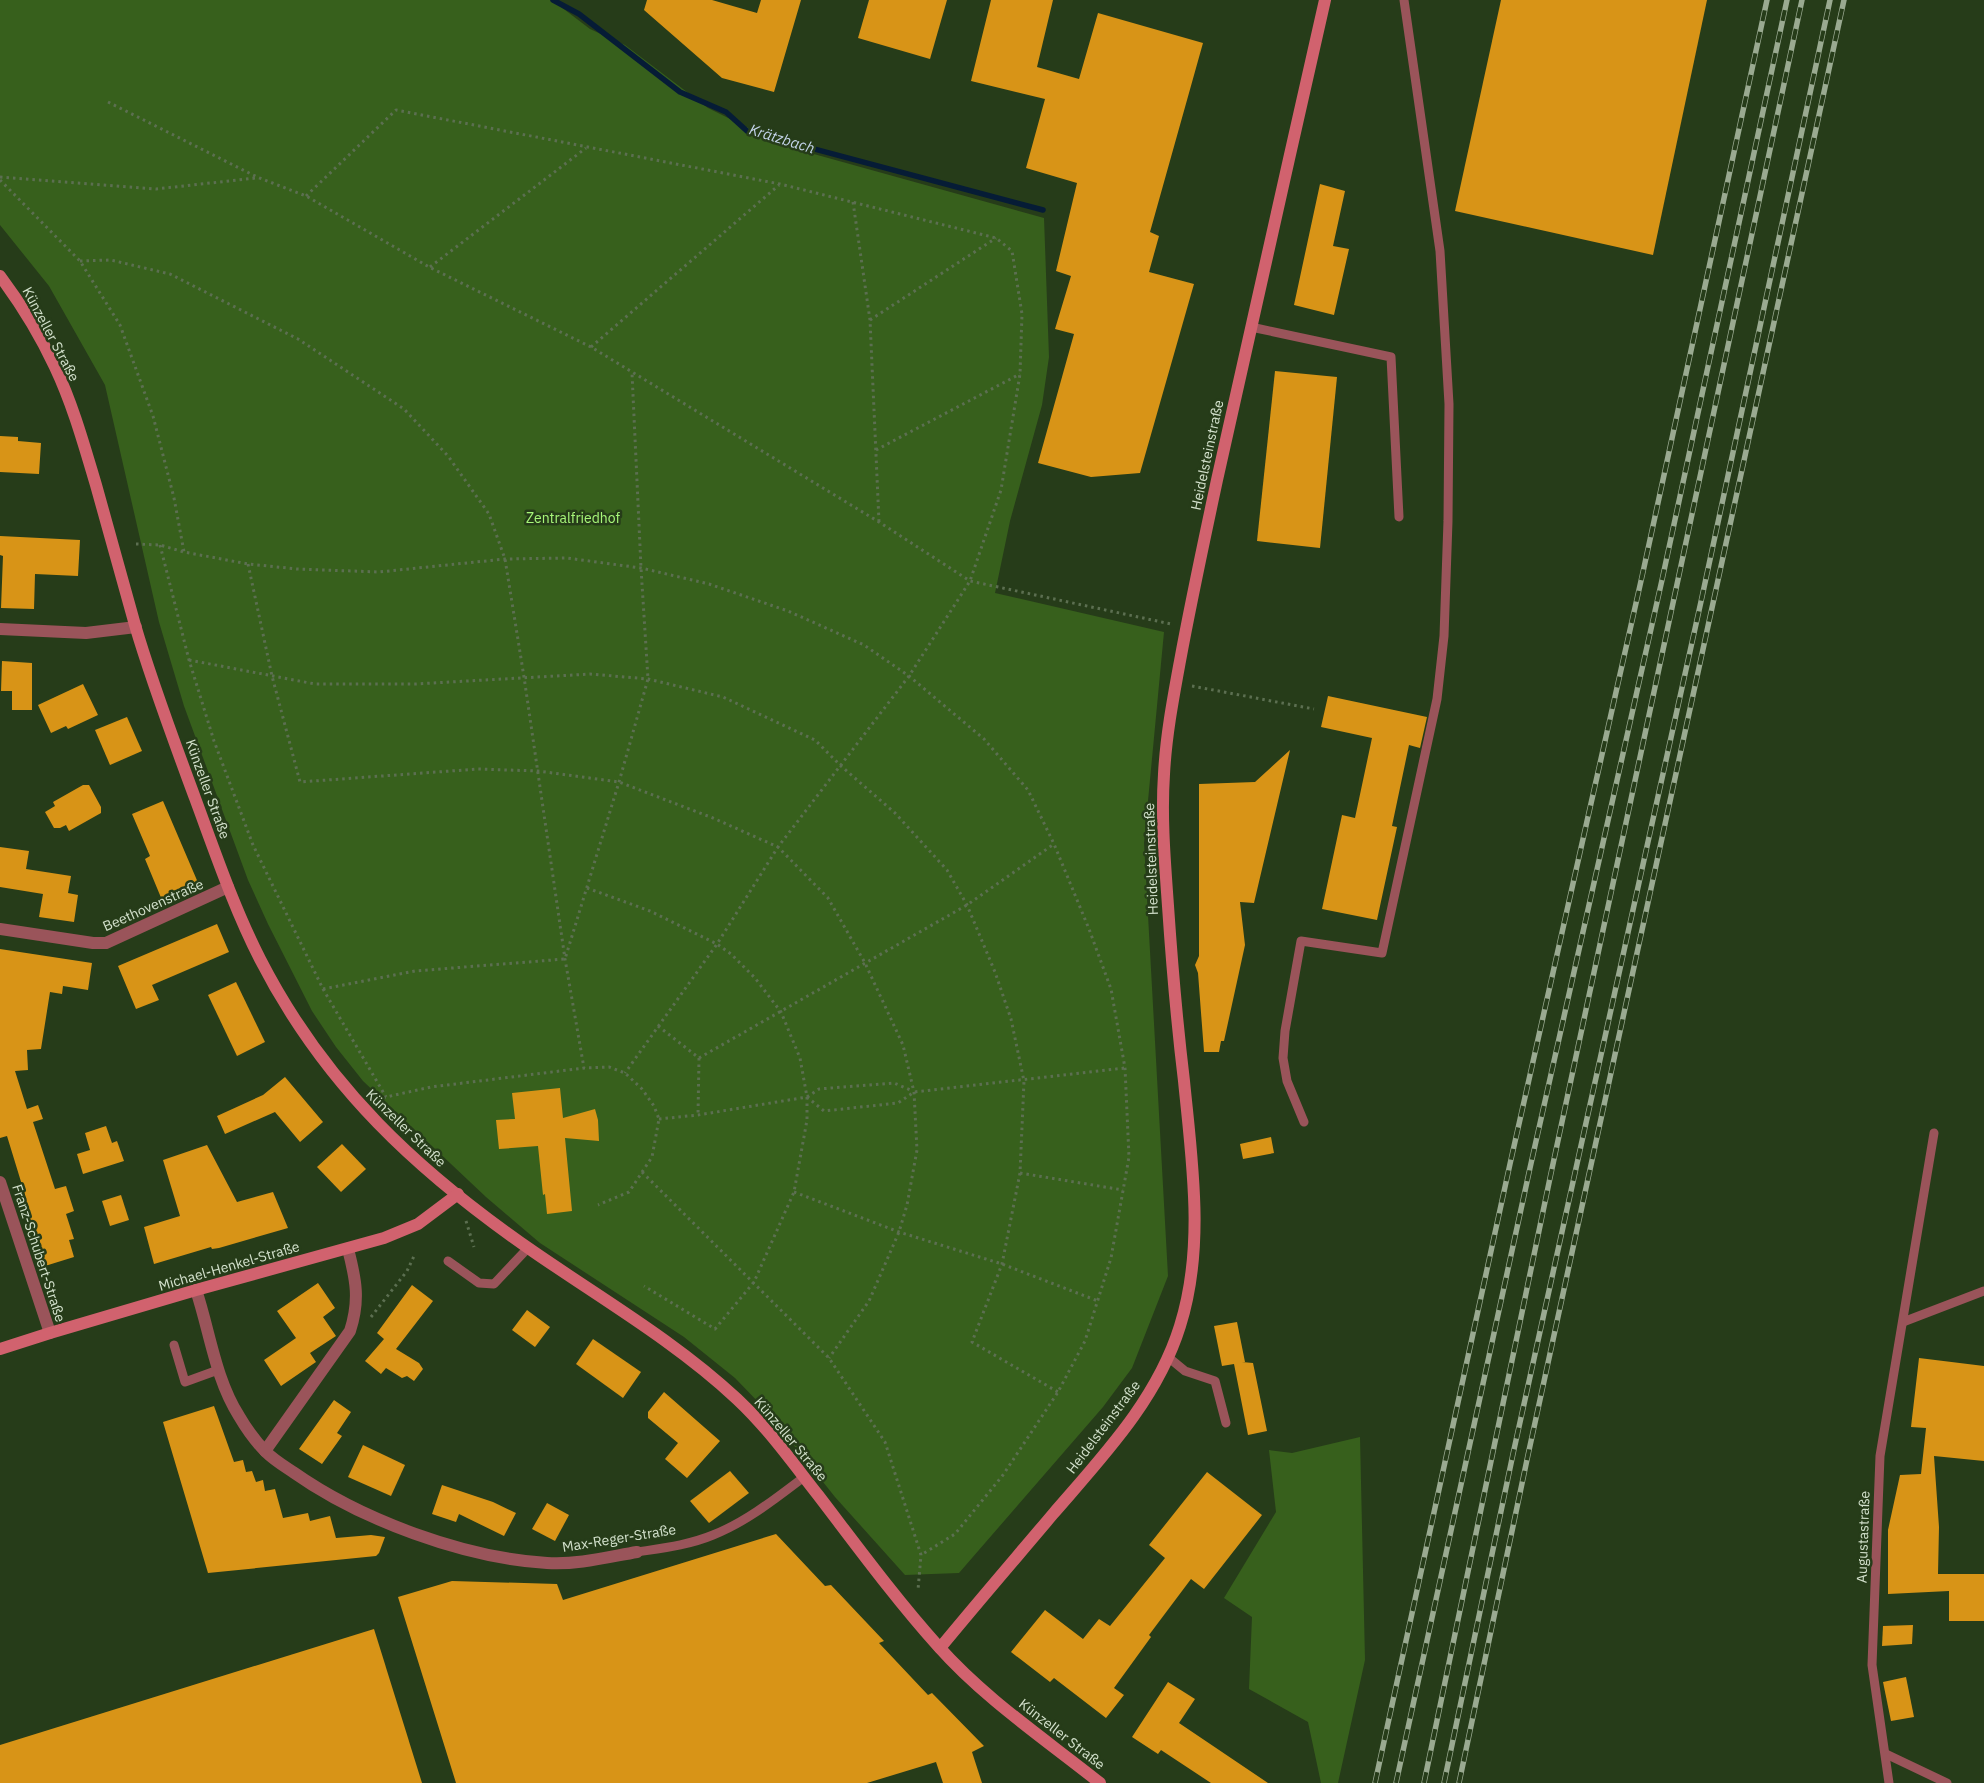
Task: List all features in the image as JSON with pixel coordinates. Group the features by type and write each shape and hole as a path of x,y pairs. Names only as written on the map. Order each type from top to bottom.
{"main road":[{"name":"Heidelsteinstraße","path":"940,1648 1096,1464 1133,1417 1158,1379 1179,1328 1185,1306 1190,1282 1195,1224 1190,1145 1175,1003 1164,859 1164,775 1171,714 1186,627 1250,327 1325,0"},
{"name":"Künzeller Straße","path":"0,276 34,329 55,367 73,409 136,627 162,705 228,887 263,965 291,1015 320,1057 352,1097 418,1164 528,1248 624,1313 711,1376 758,1419 881,1578 940,1648 990,1696 1100,1783"},
{"name":"Michael-Henkel-Straße","path":"0,1350 50,1333 196,1290 384,1238 418,1224 458,1194"}],"street":[{"path":"0,629 86,633 136,627"},
{"name":"Beethovenstraße","path":"0,929 93,943 106,943 228,887"},
{"name":"Franz-Schubert-Straße","path":"0,1182 50,1333"},
{"path":"265,1452 350,1331 356,1315 357,1298 356,1284 348,1249"},
{"name":"Max-Reger-Straße","path":"196,1290 218,1370 238,1415 265,1452 315,1488 378,1519 431,1539 511,1559 548,1563 570,1562 637,1552"}],"lane":[{"path":"1304,1122 1287,1080 1283,1058 1285,1031 1301,941 1382,953 1437,699 1444,636 1448,521 1449,404 1440,261 1404,0"},
{"path":"1250,327 1391,357 1398,516"},
{"name":"Augustastraße","path":"1890,1783 1872,1665 1880,1456 1934,1134"},
{"path":"448,1261 478,1283 494,1284 528,1248"},
{"path":"1902,1322 1984,1291"},
{"path":"174,1345 185,1382 218,1370"},
{"path":"1168,1357 1186,1371 1215,1381 1226,1423"},
{"name":"Max-Reger-Straße","path":"637,1552 669,1547 712,1536 744,1520 804,1477"},
{"path":"1886,1754 1947,1783"}],"path":[{"path":"108,102 257,178 306,196 429,267 591,346 879,522 970,581 1171,624"},
{"path":"306,196 396,110 780,184 996,238 1012,252 1022,314 1020,374 1000,490 970,581 909,676 778,847 717,944 625,1073"},
{"path":"429,267 586,148"},
{"path":"0,179 156,189 257,178"},
{"path":"0,179 80,261 120,325 152,416 174,498 184,552"},
{"path":"591,346 780,184"},
{"path":"853,202 870,320 879,522"},
{"path":"870,320 996,238"},
{"path":"80,261 111,260 170,274 298,339 404,409 448,456 489,514 505,558 565,959 584,1068"},
{"path":"565,959 648,679 632,372"},
{"path":"876,450 1020,374"},
{"path":"136,544 160,545 184,552 248,564 298,569 378,572 505,558 567,558 641,568 709,584 788,611 864,645 909,676 984,739 1028,790 1054,844 1111,989 1125,1068 1129,1157 1111,1258 1084,1342 1058,1392 1003,1475 955,1534 921,1555"},
{"path":"160,545 189,660 214,740 253,845 324,988 386,1097"},
{"path":"248,564 272,676 300,782 478,769 538,771 619,782 713,818 778,847 828,898 865,963 904,1045 914,1092 917,1150 907,1205 899,1232 869,1301 829,1358"},
{"path":"189,660 315,684 416,684 590,674 648,679 723,697 778,721 815,740 841,766 895,813 947,870 967,905 995,972 1011,1020 1024,1080 1020,1173 1002,1264 972,1342 1058,1392"},
{"path":"1192,686 1314,709"},
{"path":"699,1058 967,905 1054,844"},
{"path":"587,888 650,911 717,944 731,954 756,978 781,1012 800,1058 807,1097 807,1120 794,1192 754,1282 715,1329 644,1286"},
{"path":"324,988 415,971 565,959"},
{"path":"658,1026 699,1058"},
{"path":"698,1115 699,1058"},
{"path":"376,1100 431,1087 584,1068 609,1066 625,1073 642,1089 654,1106 659,1119 652,1157 629,1192 598,1205"},
{"path":"807,1097 824,1111 898,1102 914,1092 1125,1068"},
{"path":"659,1119 698,1115 807,1097 819,1089 894,1083 914,1092"},
{"path":"642,1172 829,1358 885,1442 921,1555 918,1590"},
{"path":"1020,1173 1123,1190"},
{"path":"794,1192 899,1232 1002,1264 1098,1301"},
{"path":"367,1321 407,1271 415,1254"}],"green space":[{"name":"Zentralfriedhof","path":"0,0 552,0 590,29 625,45 708,108 785,146 1044,218 1049,357 1042,405 1010,521 995,593 1164,632 1144,843 1168,1276 1132,1368 1103,1407 959,1573 905,1575 835,1497 765,1409 735,1378 684,1337 540,1243 486,1197 363,1081 336,1047 312,1011 248,880 184,706 159,622 105,385 49,286 0,225"},
{"path":"1360,1437 1365,1660 1338,1783 1321,1783 1308,1722 1249,1689 1252,1617 1224,1598 1276,1512 1269,1450 1292,1453"}],"building":[{"path":"647,0 712,0 757,13 761,0 801,0 774,92 722,78 644,10"},
{"path":"869,0 947,0 930,59 858,38"},
{"path":"991,0 1053,0 1037,67 1079,79 1098,13 1203,43 1150,232 1159,236 1149,272 1194,284 1140,473 1091,477 1038,463 1074,334 1055,329 1071,276 1056,271 1077,183 1026,168 1045,99 971,81"},
{"path":"1501,0 1707,0 1653,255 1455,211"},
{"path":"1320,184 1345,191 1333,246 1349,249 1334,315 1294,305"},
{"path":"1275,371 1337,377 1320,548 1257,541"},
{"path":"0,436 18,437 18,441 41,443 39,474 0,472"},
{"path":"0,536 80,540 78,576 35,574 34,609 1,608 3,556 0,555"},
{"path":"2,661 32,663 32,710 12,710 12,691 1,691"},
{"path":"83,684 98,715 68,729 66,726 51,733 38,705"},
{"path":"1328,696 1427,717 1420,748 1409,745 1392,826 1397,827 1377,920 1322,909 1342,815 1355,818 1372,738 1321,727"},
{"path":"127,717 142,751 110,765 95,730"},
{"path":"1290,750 1254,903 1240,902 1245,945 1224,1041 1221,1041 1219,1052 1204,1052 1198,973 1195,965 1199,956 1199,784 1255,782"},
{"path":"83,785 89,785 101,807 101,813 69,831 66,825 54,828 45,812 55,806 53,802"},
{"path":"163,801 199,885 162,900 145,859 150,856 132,814"},
{"path":"0,847 29,851 26,869 71,876 68,893 78,895 74,922 39,917 43,894 0,887"},
{"path":"217,924 229,952 152,985 159,1000 136,1009 118,966"},
{"path":"0,949 92,963 88,990 63,986 62,994 50,992 41,1049 27,1050 28,1070 15,1071 27,1109 38,1105 43,1119 33,1122 55,1189 66,1186 74,1211 66,1214 74,1239 69,1240 74,1257 45,1266 7,1136 0,1138"},
{"path":"236,982 265,1042 237,1056 208,995"},
{"path":"285,1077 323,1122 300,1142 275,1112 225,1134 217,1116 263,1095"},
{"path":"560,1088 563,1118 595,1109 598,1120 599,1141 565,1138 572,1211 547,1214 538,1146 499,1149 496,1120 515,1119 512,1093"},
{"path":"106,1126 112,1143 117,1141 124,1161 83,1174 77,1154 90,1150 85,1133"},
{"path":"1271,1137 1274,1153 1243,1159 1240,1144"},
{"path":"342,1144 366,1169 341,1192 317,1167"},
{"path":"207,1145 237,1202 273,1192 288,1228 219,1248 212,1249 211,1247 154,1264 144,1227 180,1216 163,1160"},
{"path":"121,1195 129,1220 110,1226 102,1201"},
{"path":"318,1283 335,1308 323,1317 336,1336 310,1353 316,1362 281,1386 264,1360 296,1338 277,1311"},
{"path":"412,1285 433,1301 396,1349 419,1363 423,1369 414,1381 407,1376 402,1378 386,1368 381,1374 365,1361 384,1339 377,1333"},
{"path":"527,1310 550,1327 535,1347 512,1330"},
{"path":"1237,1322 1245,1362 1242,1362 1253,1363 1267,1431 1248,1435 1234,1364 1222,1366 1214,1326"},
{"path":"593,1339 641,1372 623,1398 576,1364"},
{"path":"1919,1358 1984,1366 1984,1461 1934,1456 1939,1527 1938,1574 1984,1574 1984,1621 1949,1621 1949,1591 1888,1594 1888,1530 1900,1475 1921,1474 1926,1428 1911,1427"},
{"path":"664,1392 720,1441 687,1478 665,1459 678,1443 648,1418 648,1412"},
{"path":"334,1400 351,1412 337,1433 342,1436 322,1464 299,1449"},
{"path":"214,1406 234,1462 243,1460 246,1472 252,1471 256,1482 263,1480 265,1491 275,1489 283,1518 308,1513 310,1521 330,1516 336,1538 371,1535 385,1537 379,1553 376,1556 208,1573 163,1422"},
{"path":"363,1445 405,1465 391,1496 348,1477"},
{"path":"730,1471 749,1493 709,1523 690,1501"},
{"path":"1207,1472 1262,1515 1204,1589 1191,1579 1149,1635 1151,1637 1114,1688 1124,1695 1106,1718 1054,1678 1050,1682 1011,1652 1045,1610 1083,1639 1099,1619 1110,1626 1165,1558 1149,1545"},
{"path":"442,1485 493,1502 516,1513 504,1536 459,1514 456,1522 432,1514"},
{"path":"547,1503 569,1515 555,1541 532,1529"},
{"path":"776,1534 825,1586 831,1585 884,1641 879,1643 928,1695 932,1693 984,1746 972,1752 982,1783 943,1783 936,1762 867,1783 456,1783 398,1597 452,1581 557,1584 563,1600"},
{"path":"1913,1625 1912,1644 1882,1646 1883,1626"},
{"path":"374,1629 422,1783 0,1783 0,1745"},
{"path":"1906,1677 1914,1717 1891,1721 1883,1682"},
{"path":"1168,1682 1195,1699 1179,1723 1268,1783 1211,1783 1161,1750 1158,1754 1132,1737"}],"waterway":[{"name":"Krätzbach","path":"553,0 579,14 680,92 726,112 747,131 1043,210"}],"railway":[{"path":"1375,1783 1510,1164 1643,572 1767,0"},
{"path":"1396,1783 1530,1168 1662,580 1787,0"},
{"path":"1424,1783 1550,1178 1802,0"},
{"path":"1444,1783 1513,1454 1702,597 1830,0"},
{"path":"1459,1783 1528,1455 1844,0"}]}
